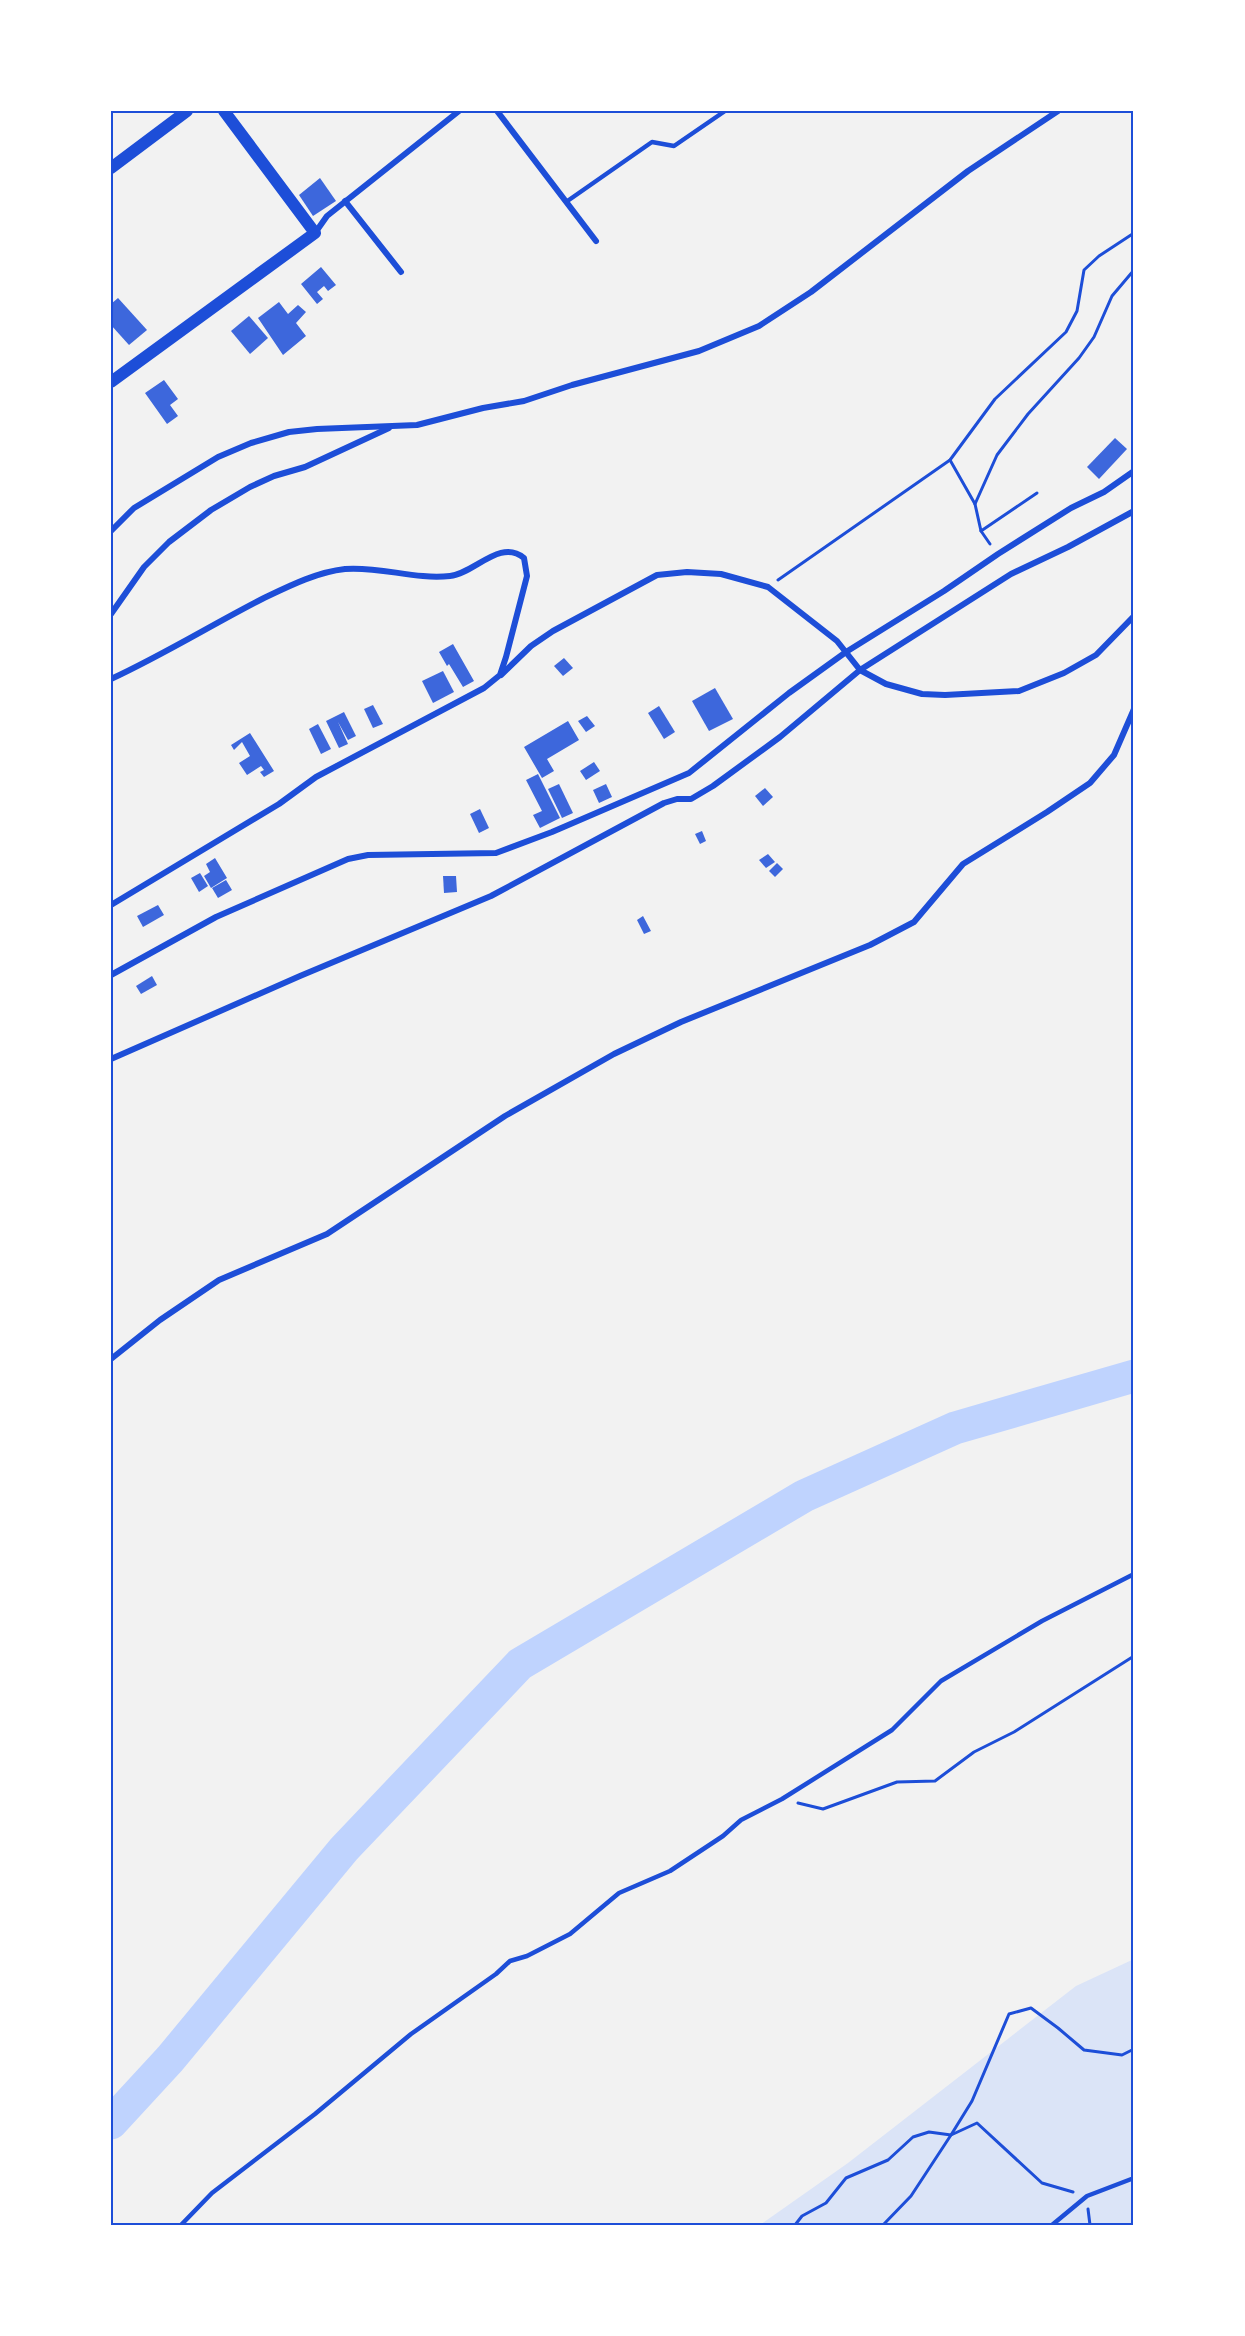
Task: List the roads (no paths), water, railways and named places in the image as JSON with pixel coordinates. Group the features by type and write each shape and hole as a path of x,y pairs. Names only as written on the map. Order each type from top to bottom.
{"main road":[{"path":"111,168 187,111"},
{"path":"111,382 315,233 224,111"}],"street":[{"path":"315,233 327,216 459,111"},
{"path":"497,111 596,241"},
{"path":"111,531 134,508 218,457 251,442 289,432 417,425 483,408 524,401 572,385 699,351 759,326 811,292 968,171 1058,111"},
{"path":"345,201 400,272"},
{"path":"111,614 144,567 170,542 211,510 250,487 274,476 304,467 393,426"},
{"path":"111,975 216,917 348,859 368,855 496,854 688,773 789,693 846,652 1071,508 1104,492 1134,471"},
{"path":"111,1059 491,896 664,803 677,799 691,799 771,744 860,670 1011,574 1068,547 1134,511"},
{"path":"111,679 230,615 323,573 362,569 430,577 450,576 462,574 500,552 511,552 524,558 527,576 500,675"},
{"path":"111,905 279,804 316,777 484,688 531,646 553,631 657,574 687,572 721,574 768,586 837,641 860,670 886,684 922,694 1019,691 1065,673 1096,655 1134,616"},
{"path":"111,1359 160,1320 219,1280 327,1234 505,1116 614,1054 681,1022 870,945 914,922 963,864 1090,783 1114,754 1134,709"}],"lane":[{"path":"566,202 652,142 674,146 725,111"},
{"path":"181,2225 212,2193 315,2114 411,2034 496,1974 510,1961 527,1956 570,1934 619,1893 670,1871 723,1836 741,1820 782,1799 892,1730 941,1681 1042,1621 1134,1574"},
{"path":"1052,2225 1087,2196 1134,2178"}],"waterway":[{"path":"111,2123 170,2059 344,1849 520,1664 804,1496 955,1428 1134,1376"}]}
